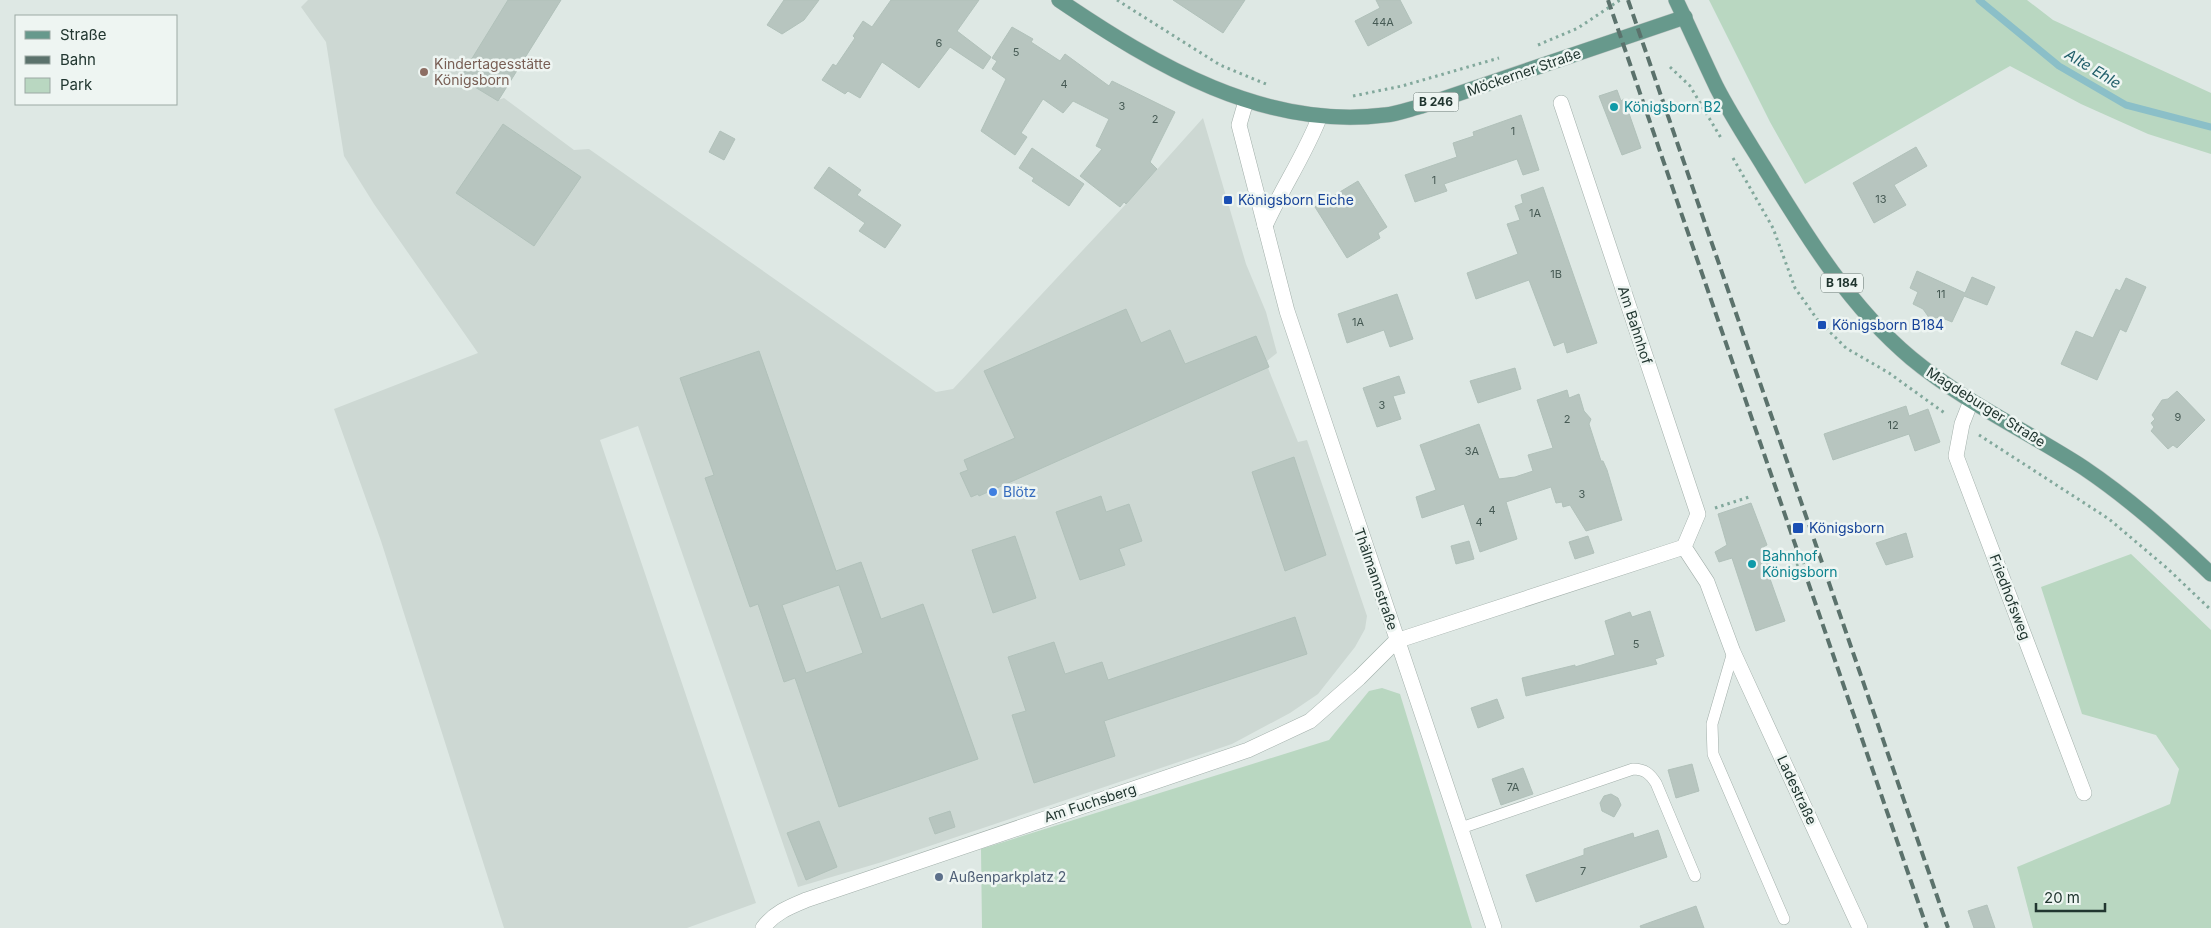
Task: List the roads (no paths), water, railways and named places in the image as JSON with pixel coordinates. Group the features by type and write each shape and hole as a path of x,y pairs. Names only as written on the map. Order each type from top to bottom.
{"main road":[{"name":"Möckerner Straße","path":"1058,0 1123,40 1222,93 1286,111 1345,118 1387,115 1422,106 1685,18"},
{"name":"Magdeburger Straße","path":"1676,0 1718,89 1745,136 1815,247 1870,319 1911,358 1938,379 1971,401 2086,469 2167,532 2211,574"}],"street":[{"name":"Thälmannstraße","path":"1246,101 1239,126 1287,311 1494,928"},
{"name":"Am Bahnhof","path":"1562,103 1698,514 1684,547"},
{"path":"1265,226 1286,182 1307,149 1320,116"},
{"name":"Friedhofsweg","path":"1971,401 1962,424 1956,456 2084,793"},
{"path":"1396,640 1684,547 1707,582 1733,652"},
{"name":"Am Fuchsberg","path":"763,928 771,918 788,907 806,900 1248,750 1288,733 1310,721 1328,706 1396,640"},
{"name":"Ladestraße","path":"1733,652 1860,928"}],"lane":[{"path":"1733,652 1712,724 1713,754 1784,919"},
{"path":"1461,828 1608,777 1640,769 1650,775 1656,784 1695,876"}],"waterway":[{"name":"Alte Ehle","path":"1979,0 2059,66 2126,105 2211,127"}],"railway":[{"path":"1608,0 1927,928"},
{"path":"1628,0 1948,928"}],"place":[{"name":"Kindertagesstätte Königsborn","path":"424,72"},
{"name":"Königsborn B2","path":"1614,107"},
{"name":"Königsborn Eiche","path":"1228,200"},
{"name":"Königsborn B184","path":"1822,325"},
{"name":"Blötz","path":"993,492"},
{"name":"Königsborn","path":"1798,528"},
{"name":"Bahnhof Königsborn","path":"1752,564"},
{"name":"Außenparkplatz 2","path":"939,877"}]}
